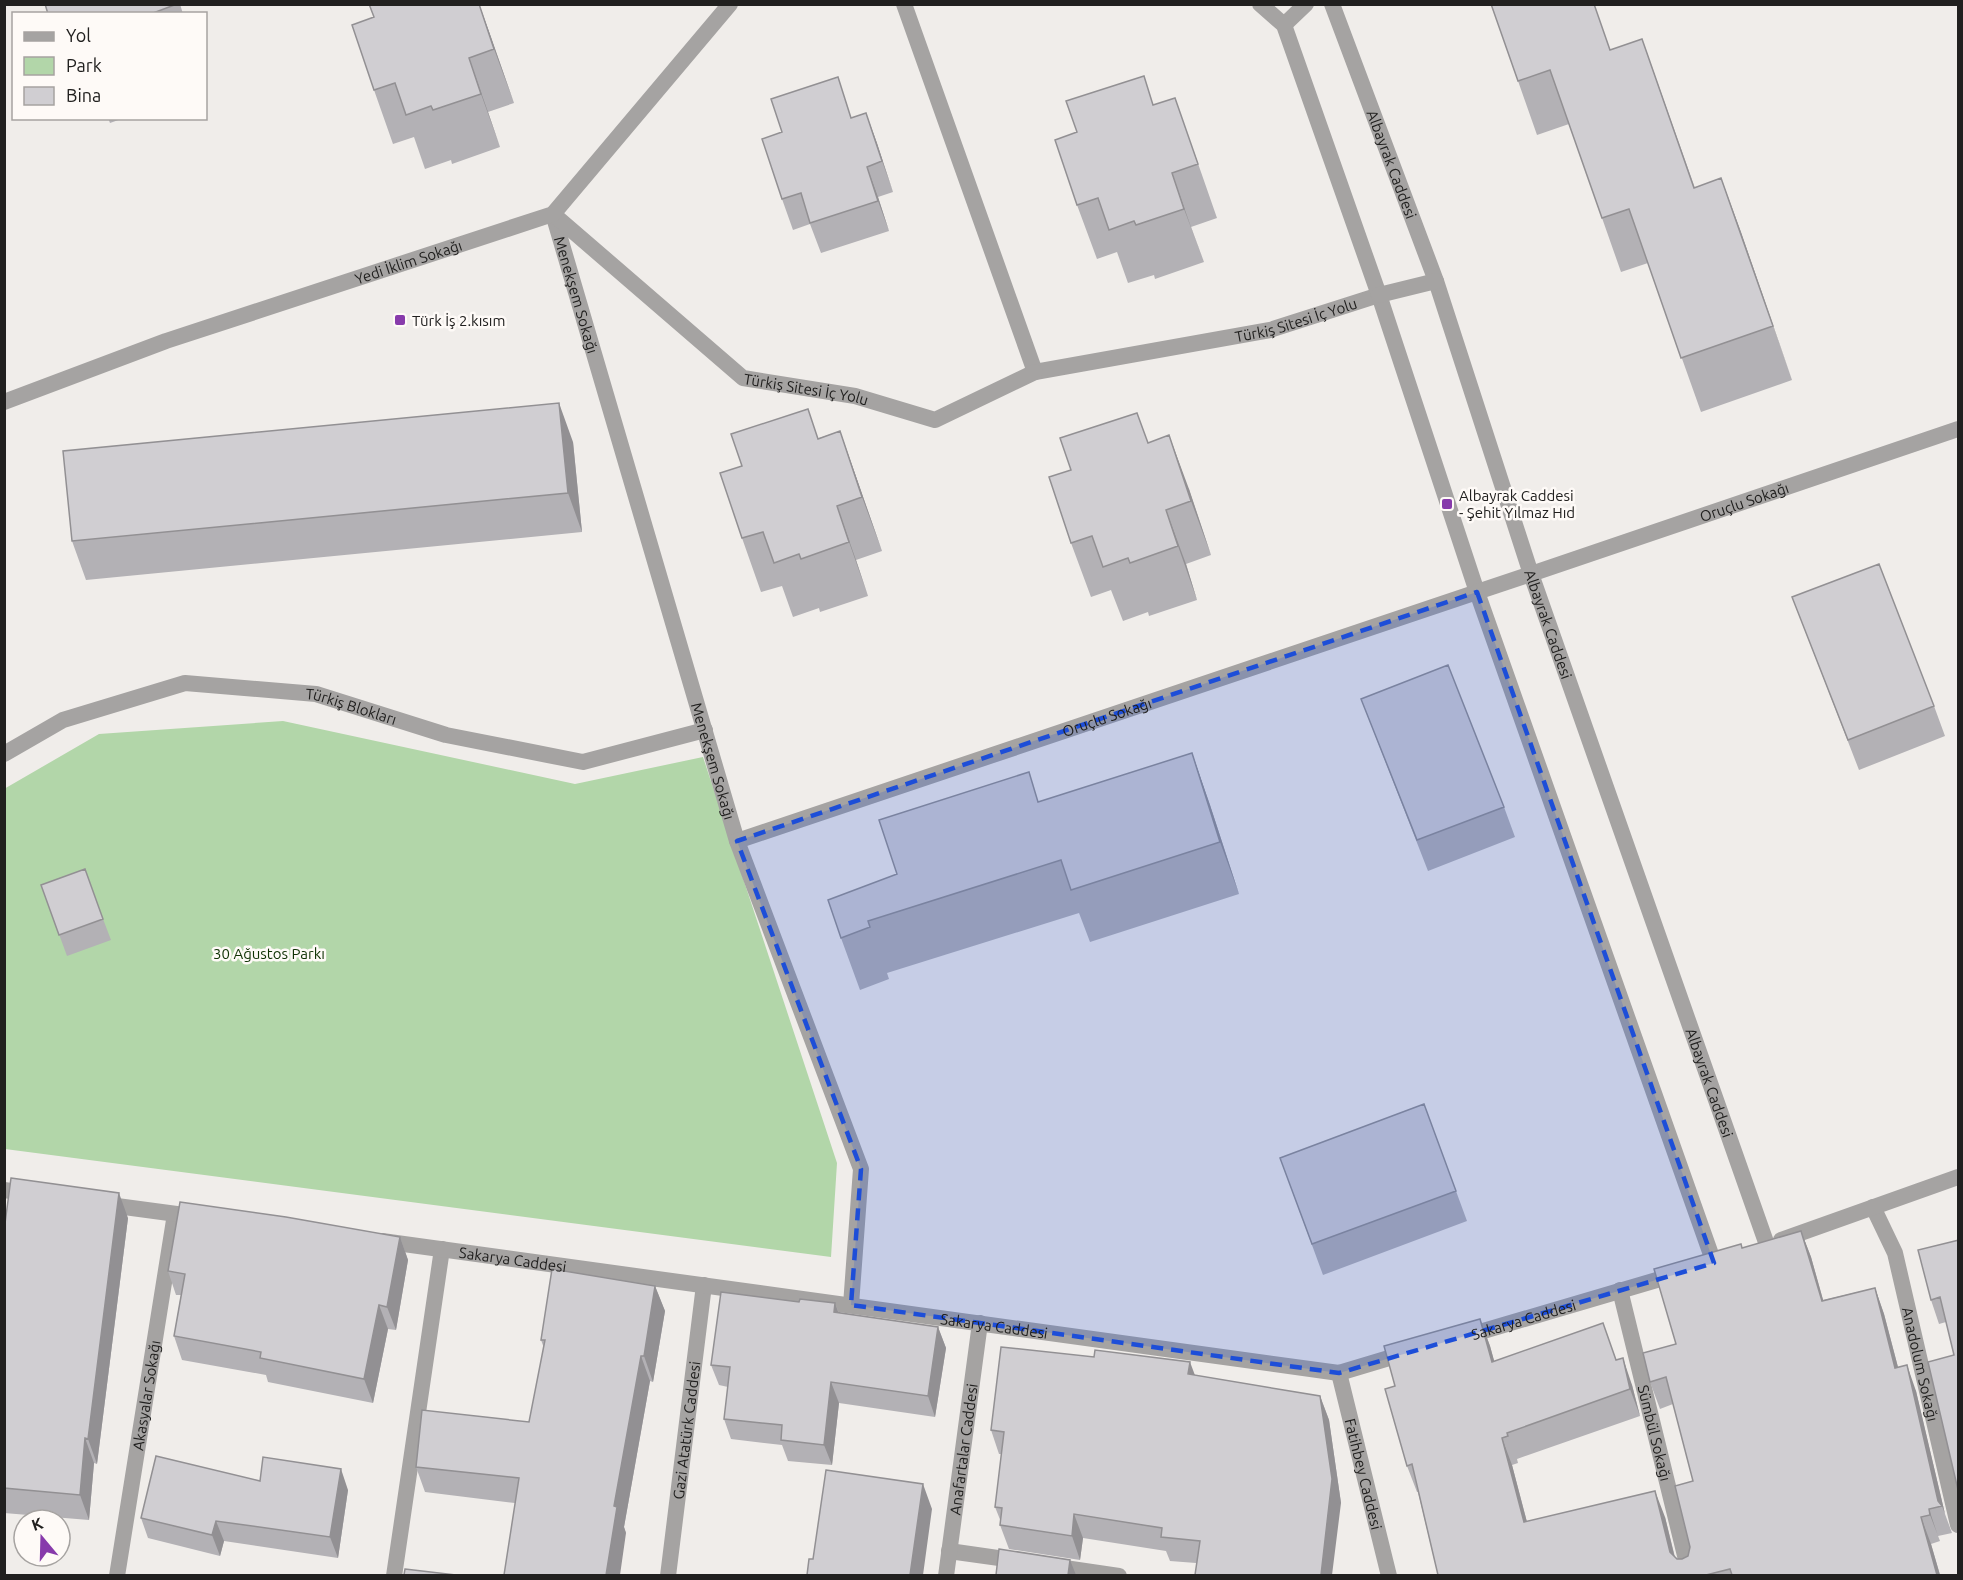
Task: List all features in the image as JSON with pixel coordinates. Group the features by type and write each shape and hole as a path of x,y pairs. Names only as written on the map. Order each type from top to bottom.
{"street":[{"path":"553,214 730,4"},
{"path":"904,4 1035,372"},
{"path":"1260,4 1284,25 1379,295 1477,592"},
{"path":"1284,25 1306,4"},
{"name":"Albayrak Caddesi","path":"1332,4 1436,281 1531,574 1761,1246 1873,1207"},
{"name":"Türkiş Sitesi İç Yolu","path":"553,214 743,378 855,396 935,420 1035,372 1269,330 1379,295 1436,281"},
{"name":"Yedi İklim Sokağı","path":"4,402 166,341 553,214"},
{"name":"Menekşem Sokağı","path":"553,214 737,841 861,1169 850,1305"},
{"name":"Oruçlu Sokağı","path":"737,841 1959,429"},
{"name":"Sakarya Caddesi","path":"1451,1340 1709,1264 1477,592"},
{"name":"Türkiş Blokları","path":"4,754 63,720 185,683 316,694 446,735 583,762 705,730"},
{"path":"1873,1207 1959,1177"},
{"path":"4,1190 50,1196"},
{"path":"84,1201 215,1219"},
{"name":"Anadolum Sokağı","path":"1873,1207 1895,1253 1959,1526"},
{"name":"Akasyalar Sokağı","path":"117,1575 175,1214"},
{"name":"Sakarya Caddesi","path":"362,1239 1339,1373 1429,1346"},
{"path":"394,1575 442,1250"},
{"name":"Gazi Atatürk Caddesi","path":"668,1575 704,1285"},
{"name":"Sümbül Sokağı","path":"1620,1290 1690,1575"},
{"name":"Anafartalar Caddesi","path":"946,1575 980,1323"},
{"name":"Fatihbey Caddesi","path":"1339,1373 1389,1575"},
{"path":"950,1551 1119,1575"}],"highlighted area":[{"path":"1477,592 1714,1263 1339,1373 851,1305 861,1169 737,841"}],"green space":[{"name":"30 Ağustos Parkı","path":"283,721 575,784 703,757 837,1163 831,1257 5,1149 4,789 99,734"}],"building":[{"path":"45,4 177,4 156,12 47,12"},
{"path":"369,4 479,4 494,49 469,58 481,94 433,110 431,106 406,115 395,83 374,90 352,25 374,17"},
{"path":"1491,4 1594,4 1610,50 1642,39 1694,188 1721,178 1773,326 1681,358 1629,209 1602,218 1550,70 1518,81"},
{"path":"1144,76 1153,105 1175,98 1198,164 1172,173 1184,209 1136,225 1134,221 1109,230 1098,198 1077,205 1055,140 1077,132 1066,101"},
{"path":"838,77 851,118 866,113 882,161 867,167 878,201 810,223 801,193 782,199 762,139 782,132 771,99"},
{"path":"559,403 568,493 72,541 63,451"},
{"path":"808,409 818,439 840,431 862,497 837,506 849,542 801,559 799,554 774,563 763,532 742,538 720,473 742,466 731,434"},
{"path":"1137,413 1148,443 1169,435 1191,501 1166,510 1178,546 1130,563 1128,558 1103,567 1092,536 1071,543 1049,477 1071,470 1060,438"},
{"path":"1879,564 1934,706 1848,740 1792,597"},
{"path":"1448,665 1504,807 1417,840 1361,699"},
{"path":"1192,753 1220,842 1071,890 1061,860 868,921 870,927 841,938 828,900 897,874 879,820 1029,772 1038,802"},
{"path":"85,869 103,919 59,935 41,885"},
{"path":"1424,1104 1456,1191 1312,1244 1280,1158"},
{"path":"11,1178 119,1193 88,1439 85,1438 80,1495 4,1488 4,1231"},
{"path":"180,1202 286,1217 400,1237 387,1307 379,1305 364,1379 260,1358 261,1352 174,1336 185,1274 168,1271"},
{"path":"1801,1231 1822,1301 1875,1288 1895,1368 1907,1365 1938,1501 1942,1506 1929,1509 1930,1515 1921,1517 1937,1575 1732,1575 1730,1569 1706,1575 1438,1575 1412,1464 1407,1466 1385,1389 1395,1386 1384,1346 1480,1319 1492,1362 1603,1323 1616,1360 1623,1358 1630,1389 1507,1433 1508,1436 1502,1438 1524,1522 1655,1491 1670,1552 1677,1559 1682,1559 1688,1556 1690,1547 1675,1486 1693,1481 1666,1377 1650,1382 1643,1353 1676,1344 1654,1269 1741,1244 1742,1248"},
{"path":"1959,1240 1959,1494 1928,1362 1954,1355 1940,1297 1931,1300 1918,1250"},
{"path":"552,1269 655,1286 644,1356 641,1356 614,1506 617,1507 606,1575 504,1575 519,1478 416,1467 422,1410 529,1422 545,1340 541,1340"},
{"path":"721,1292 799,1302 800,1299 835,1303 834,1312 938,1327 928,1396 831,1382 824,1445 781,1440 782,1425 724,1419 730,1367 711,1365"},
{"path":"1001,1347 1094,1357 1095,1350 1190,1362 1188,1374 1320,1396 1332,1479 1321,1575 1195,1575 1200,1541 1161,1537 1162,1528 1074,1514 1072,1536 1000,1525 1002,1508 995,1507 1004,1432 991,1430"},
{"path":"156,1456 260,1481 263,1457 341,1469 330,1537 216,1521 212,1535 141,1518"},
{"path":"826,1470 923,1484 910,1575 807,1575 809,1559 813,1559"},
{"path":"999,1549 1070,1560 1068,1575 996,1575"},
{"path":"405,1569 456,1575 404,1575"}],"place":[{"name":"Türk İş 2.kısım","path":"400,320"},
{"name":"Albayrak Caddesi - Şehit Yılmaz Hıd","path":"1447,504"}]}
